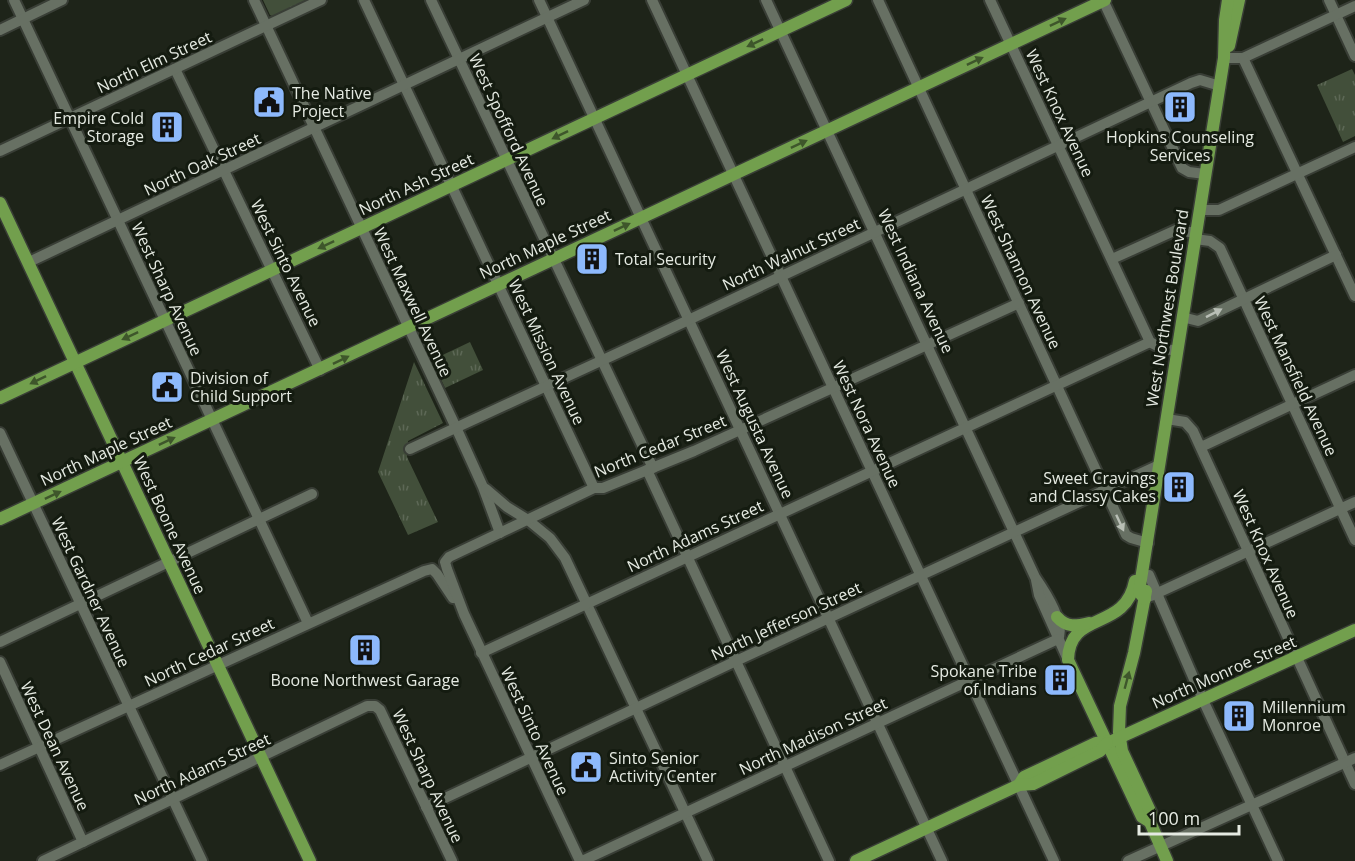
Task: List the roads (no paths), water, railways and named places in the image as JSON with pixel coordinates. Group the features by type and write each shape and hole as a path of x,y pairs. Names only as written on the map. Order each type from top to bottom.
{"main road":[{"name":"North Ash Street","path":"0,398 846,0"},
{"name":"North Maple Street","path":"0,519 1104,0"},
{"path":"1224,58 1228,0"},
{"path":"1224,58 1233,33 1239,0"},
{"name":"West Northwest Boulevard","path":"1068,660 1068,647 1076,633 1122,610 1133,593 1142,572 1224,58"},
{"name":"West Boone Avenue","path":"0,202 310,861"},
{"path":"1119,738 1120,706 1139,627 1150,596 1139,592 1142,572"},
{"path":"1057,616 1063,623 1070,626 1121,615 1128,617 1139,627"},
{"name":"North Monroe Street","path":"856,861 1019,785 1024,777 1096,743 1107,743 1119,738 1355,630"},
{"name":"West Indiana Avenue","path":"1068,660 1142,818 1150,822"},
{"name":"West Indiana Avenue","path":"1119,738 1122,751 1151,813 1150,822 1167,861"}],"street":[{"name":"West Sharp Avenue","path":"14,0 308,623"},
{"path":"0,30 62,0"},
{"name":"West Maxwell Avenue","path":"254,0 456,428 483,487 500,532"},
{"name":"North Elm Street","path":"0,151 321,0"},
{"name":"West Mission Avenue","path":"364,0 594,489"},
{"name":"West Spofford Avenue","path":"431,0 602,361 687,556 829,861"},
{"name":"West Augusta Avenue","path":"539,0 942,861"},
{"name":"North Oak Street","path":"28,262 584,0"},
{"name":"West Nora Avenue","path":"652,0 1054,861"},
{"name":"West Indiana Avenue","path":"766,0 1015,532 1035,577 1039,595 1068,660"},
{"name":"West Shannon Avenue","path":"878,0 1126,535 1148,543"},
{"name":"West Knox Avenue","path":"990,0 1150,342"},
{"path":"1104,0 1182,168 1205,174"},
{"path":"1329,0 1355,56"},
{"path":"1224,58 1243,58 1355,6"},
{"path":"1243,58 1355,296"},
{"name":"West Sinto Avenue","path":"175,69 320,370"},
{"name":"North Walnut Street","path":"410,449 1197,81 1220,86"},
{"path":"1200,210 1219,210 1355,147"},
{"path":"1112,259 1176,230 1196,236"},
{"name":"West Mansfield Avenue","path":"1196,236 1220,248 1355,540"},
{"path":"1182,317 1198,321 1336,255"},
{"name":"North Cedar Street","path":"445,562 449,557 500,532 594,489 601,489 741,430 1019,303"},
{"path":"1150,342 1161,348 1177,351"},
{"name":"North Adams Street","path":"481,653 1150,342"},
{"path":"1201,447 1355,375"},
{"name":"West Knox Avenue","path":"1167,419 1185,422 1193,431 1296,657 1350,760 1355,784"},
{"name":"West Gardner Avenue","path":"0,433 202,861"},
{"name":"North Jefferson Street","path":"426,807 1159,465"},
{"name":"West Maxwell Avenue","path":"483,487 550,538 560,552 708,861"},
{"path":"0,642 312,494"},
{"path":"1278,861 1203,700 1150,596 1355,502"},
{"name":"West Sinto Avenue","path":"445,562 481,653 580,861"},
{"name":"West Sinto Avenue","path":"432,569 464,614"},
{"name":"North Cedar Street","path":"0,765 308,623 432,569"},
{"name":"West Indiana Avenue","path":"1035,577 1046,592 1057,616 1060,634 1058,639"},
{"name":"North Madison Street","path":"580,861 1058,639"},
{"name":"West Dean Avenue","path":"0,662 84,842"},
{"name":"North Adams Street","path":"44,861 368,706 375,706"},
{"name":"West Sharp Avenue","path":"375,706 380,710 452,861"},
{"path":"1128,861 1350,760"}],"place":[{"name":"The Native Project","path":"269,102"},
{"name":"Hopkins Counseling Services","path":"1180,107"},
{"name":"Empire Cold Storage","path":"167,127"},
{"name":"Total Security","path":"592,259"},
{"name":"Division of Child Support","path":"167,387"},
{"name":"Sweet Cravings and Classy Cakes","path":"1179,487"},
{"name":"Boone Northwest Garage","path":"365,650"},
{"name":"Spokane Tribe of Indians","path":"1060,680"},
{"name":"Millennium Monroe","path":"1239,716"},
{"name":"Sinto Senior Activity Center","path":"586,767"}]}
